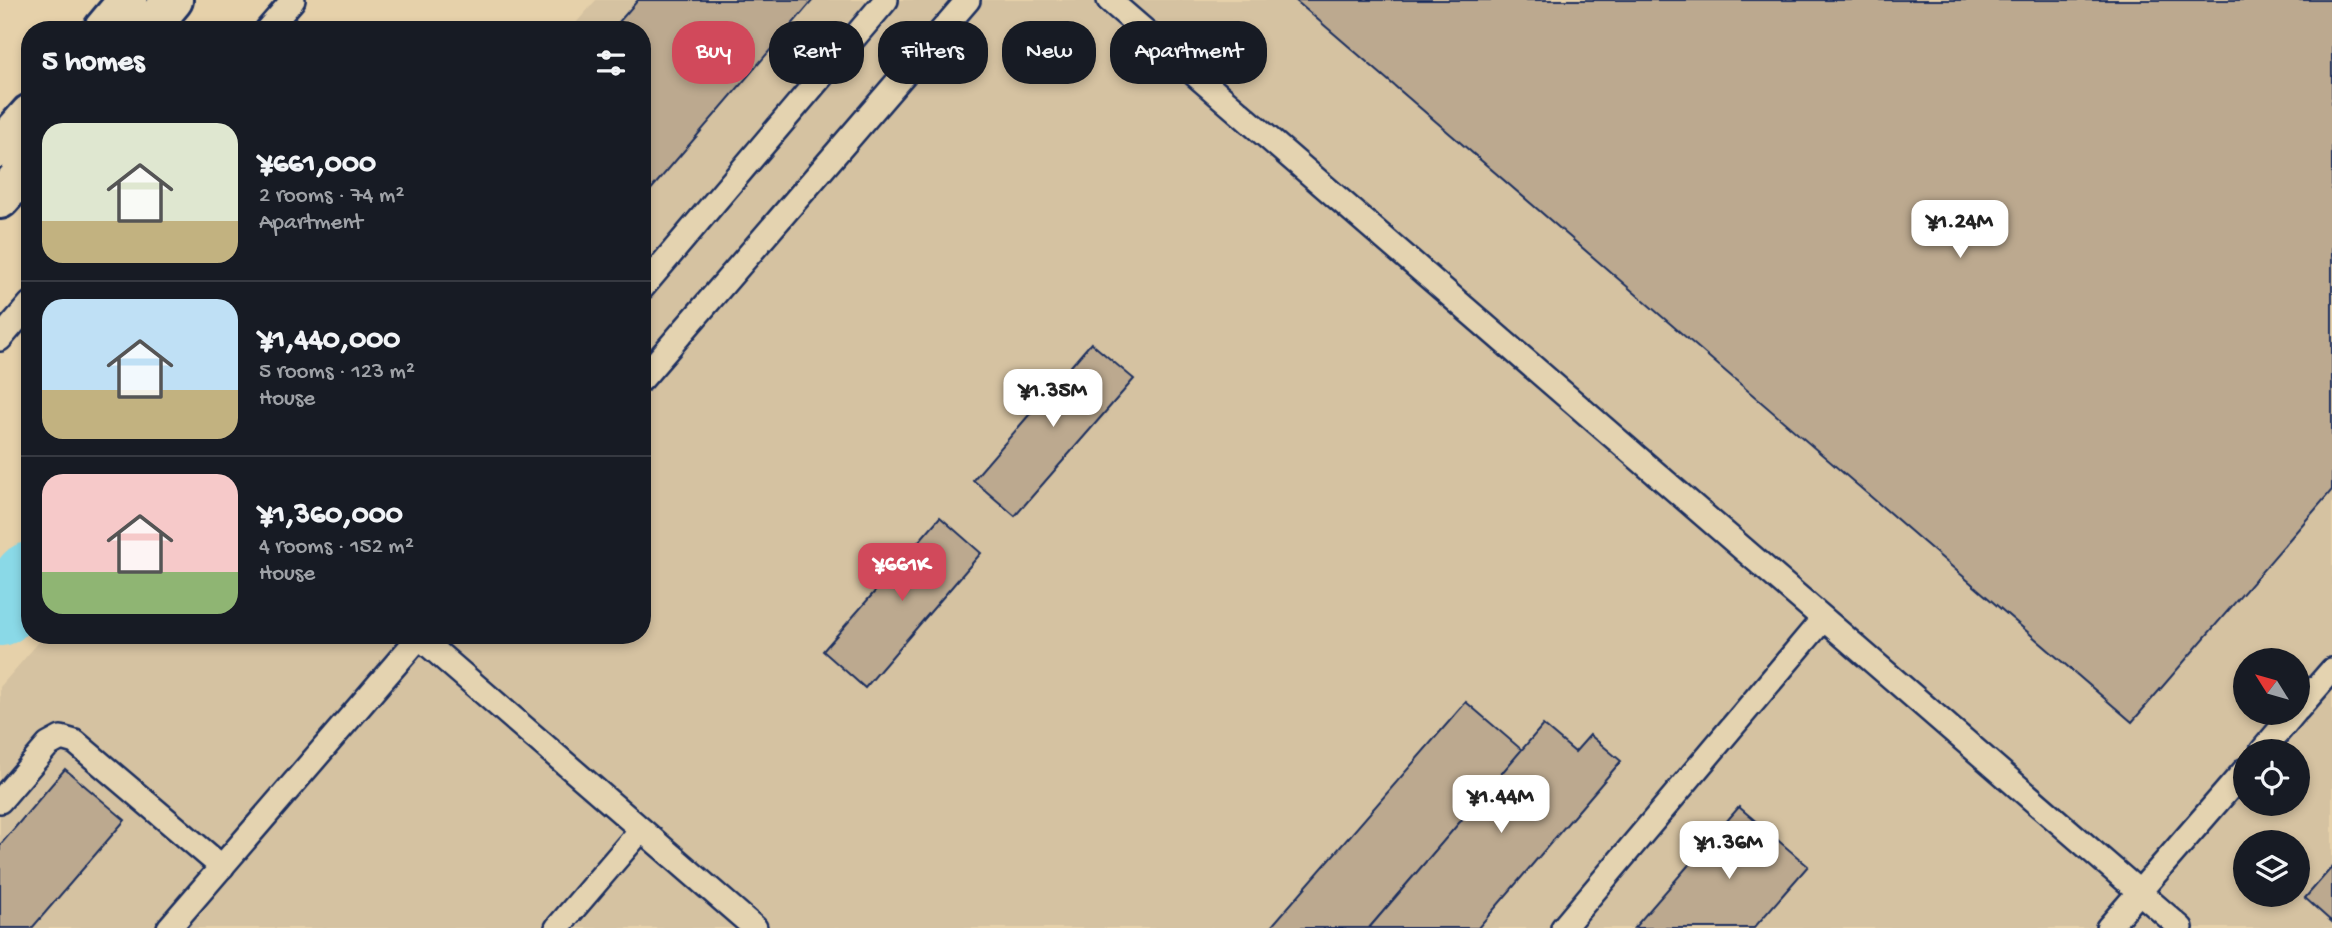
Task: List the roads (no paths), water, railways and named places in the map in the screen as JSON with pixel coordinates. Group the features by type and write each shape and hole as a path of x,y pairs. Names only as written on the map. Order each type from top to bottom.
{"main road":[{"path":"110,21 128,0"},
{"path":"156,21 173,0"},
{"path":"0,148 21,124"},
{"path":"0,199 21,175"}],"lane":[{"path":"275,21 293,0"},
{"path":"651,277 886,0"},
{"path":"651,369 968,0"},
{"path":"1108,0 2181,928"},
{"path":"0,339 21,314"},
{"path":"1563,928 1823,619"},
{"path":"169,928 412,644"},
{"path":"428,644 755,928"},
{"path":"2310,695 2332,670"},
{"path":"2272,739 2284,725"},
{"path":"0,801 48,745 61,738 75,741 222,867"},
{"path":"2108,928 2233,784"},
{"path":"557,928 641,830"}],"waterway":[{"path":"0,611 21,587"}]}
